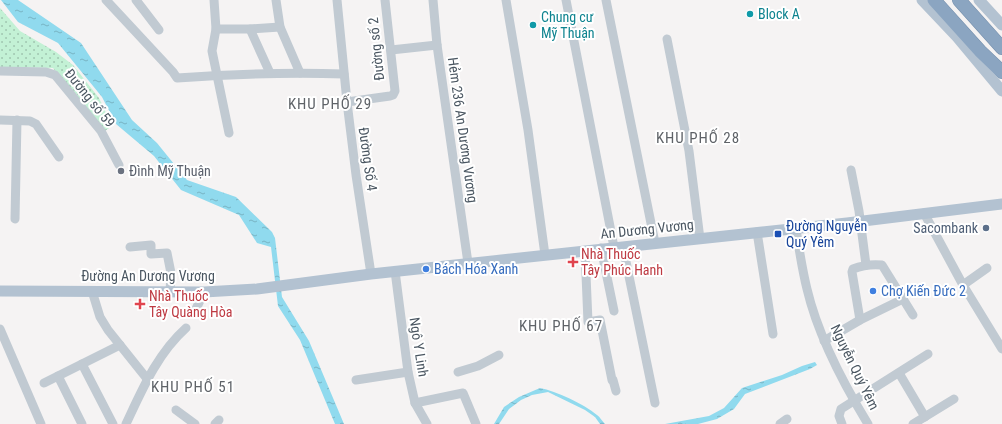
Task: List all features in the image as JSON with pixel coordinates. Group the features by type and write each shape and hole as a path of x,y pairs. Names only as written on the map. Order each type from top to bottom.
{"highway":[{"path":"934,0 962,37 980,51 1002,72"},
{"path":"959,0 1002,48"},
{"path":"980,51 981,65"}],"main road":[{"path":"922,0 962,37 981,65 1002,91"},
{"path":"979,0 1002,25"},
{"name":"An Dương Vương","path":"295,283 468,263 545,256 602,248 796,229 1002,204"},
{"name":"Đường An Dương Vương","path":"0,291 204,292 257,289 295,283"}],"street":[{"path":"106,0 177,78 270,73 344,74"},
{"path":"136,0 159,30"},
{"path":"214,0 216,29 212,51 229,133"},
{"path":"276,0 280,27 300,73"},
{"name":"Đường Số 4","path":"337,0 356,175 371,274"},
{"name":"Đường số 2","path":"347,102 390,96 393,95 395,91 385,0"},
{"name":"Hẻm 236 An Dương Vương","path":"433,0 437,45 468,263"},
{"path":"506,0 528,130 545,256"},
{"path":"566,0 619,247 655,403"},
{"path":"606,0 655,243"},
{"path":"216,29 280,27"},
{"path":"250,29 270,73"},
{"path":"666,39 689,151 700,239"},
{"path":"391,50 437,45"},
{"name":"Đường số 59","path":"0,71 46,72 55,74 101,131 119,165"},
{"path":"0,120 30,121 36,124 59,157"},
{"path":"15,219 17,120"},
{"path":"851,170 861,221 866,266"},
{"path":"924,213 1002,349"},
{"name":"Nguyễn Quý Yêm","path":"796,229 807,290 824,342 868,424"},
{"path":"757,232 773,334"},
{"path":"130,247 151,245 151,254 167,253 171,273 170,292"},
{"path":"602,248 614,311"},
{"path":"584,251 588,322 600,320 612,380 616,391"},
{"path":"860,320 852,272 854,269 866,266 882,265 913,315"},
{"path":"964,285 987,268"},
{"name":"Ngô Y Linh","path":"395,271 408,372 415,403 427,424"},
{"path":"92,291 100,317 148,380"},
{"path":"196,309 204,292"},
{"path":"824,342 860,320 903,299"},
{"path":"126,424 148,380 173,340 186,328"},
{"path":"0,329 41,424"},
{"path":"44,383 120,345"},
{"path":"842,424 839,416 841,409 899,374 928,354"},
{"path":"458,372 478,366 499,355"},
{"path":"82,364 113,424"},
{"path":"356,380 408,372"},
{"path":"899,374 925,417"},
{"path":"58,376 82,424"},
{"path":"415,403 463,393 476,424"},
{"path":"913,424 954,399"},
{"path":"176,410 195,424"}],"green space":[{"path":"0,8 20,31 56,52 73,65 99,98 112,126 105,131 53,68 0,67"}],"water":[{"path":"1,0 18,0 81,43 132,120 157,143 187,180 236,197 272,232 275,238 282,297 309,341 344,424 335,424 300,340 278,306 271,247 257,243 239,215 181,190 154,156 116,124 102,97 58,43 18,22"},
{"path":"815,362 817,365 810,369 745,394 734,409 717,419 698,424 665,424 709,416 724,408 742,388"},
{"path":"540,388 562,395 577,402 598,416 605,424 600,424 595,417 585,410 548,392 532,395 521,400 509,409 499,424 494,424 504,407 519,397"}],"place":[{"name":"Block A","path":"750,14"},
{"name":"Chung cư Mỹ Thuận","path":"533,25"},
{"name":"Đình Mỹ Thuận","path":"121,171"},
{"name":"Sacombank","path":"986,228"},
{"name":"Đường Nguyễn Quý Yêm","path":"778,234"},
{"name":"Nhà Thuốc Tây Phúc Hanh","path":"573,262"},
{"name":"Bách Hóa Xanh","path":"426,269"},
{"name":"Chợ Kiến Đức 2","path":"873,291"},
{"name":"Nhà Thuốc Tây Quàng Hòa","path":"140,304"}],"district":[{"name":"KHU PHỐ 29","path":"330,104"},
{"name":"KHU PHỐ 28","path":"698,138"},
{"name":"KHU PHỐ 67","path":"561,326"},
{"name":"KHU PHỐ 51","path":"193,387"}]}
